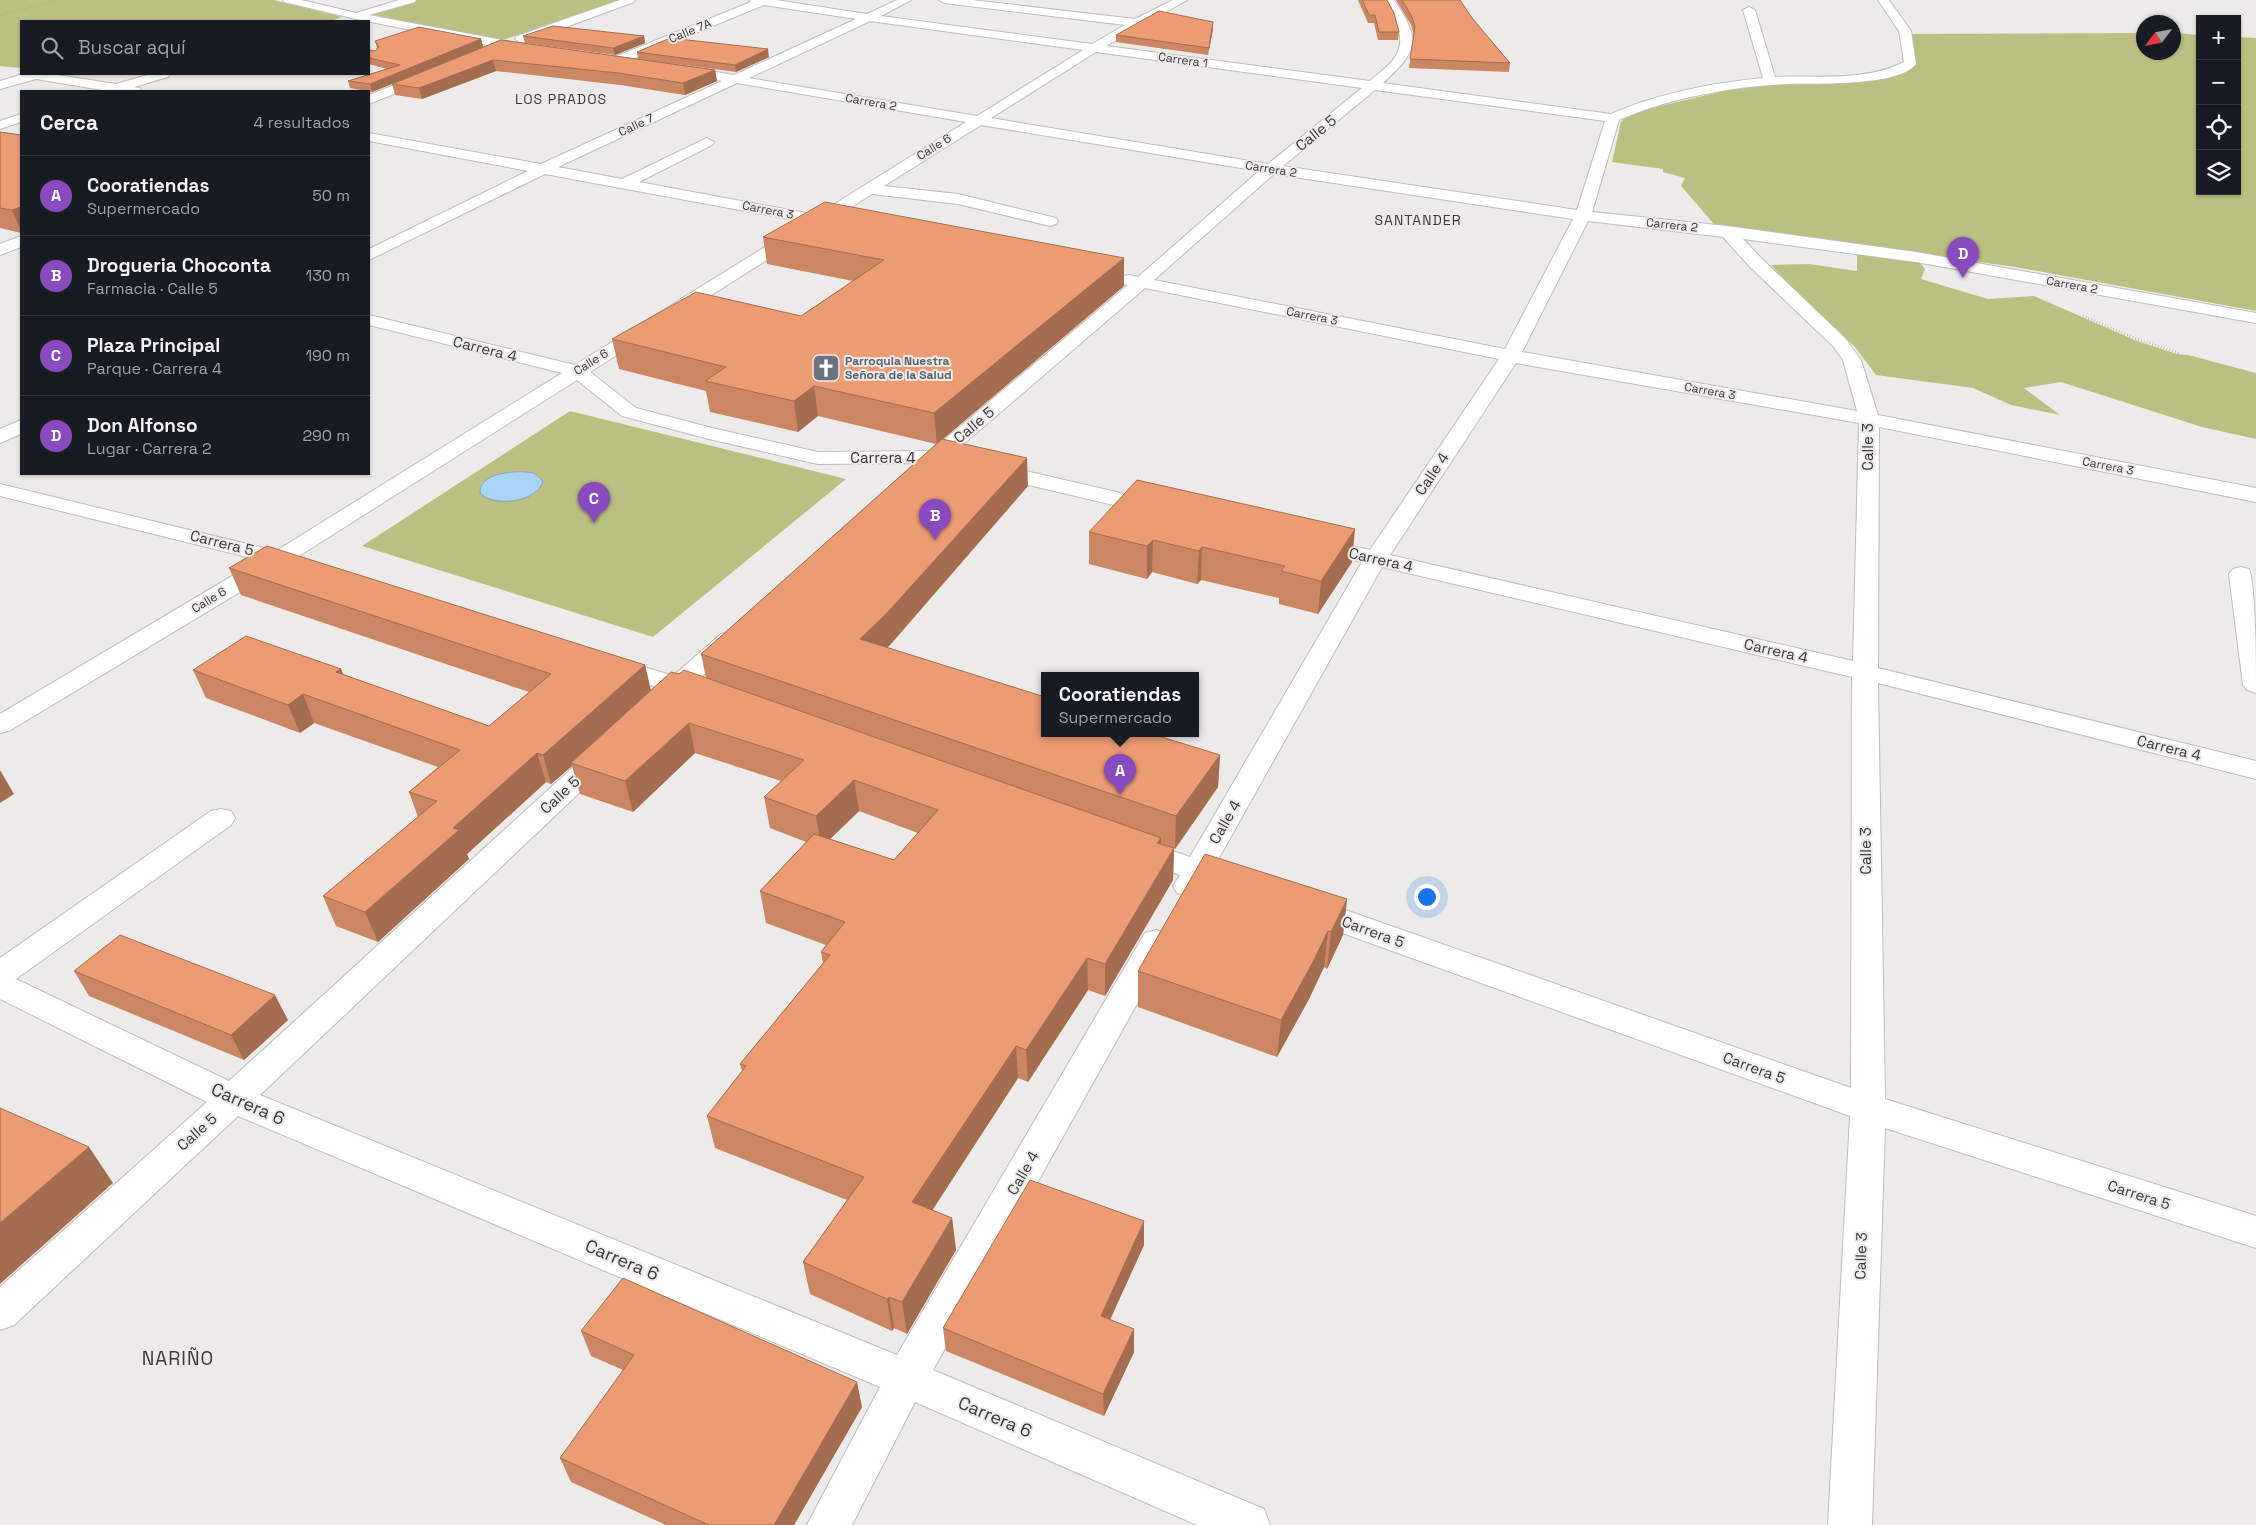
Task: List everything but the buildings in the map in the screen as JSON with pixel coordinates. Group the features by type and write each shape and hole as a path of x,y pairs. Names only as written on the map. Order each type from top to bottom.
{"street":[{"path":"342,20 410,0"},
{"path":"484,53 630,0"},
{"name":"Calle 7","path":"370,255 545,168 906,0"},
{"path":"944,0 1130,23"},
{"path":"991,24 1042,0"},
{"name":"Calle 6","path":"0,725 280,558 1094,48 1130,23 1182,0"},
{"name":"Calle 5","path":"914,477 1271,169 1372,86 1401,59 1407,42 1403,22 1389,0"},
{"path":"1613,118 1628,110 1695,92 1770,81 1883,74 1901,70 1910,64 1905,31 1883,0"},
{"path":"296,1 356,16 540,51"},
{"name":"Carrera 1","path":"759,1 788,2 866,17 1613,118"},
{"name":"Calle 7A","path":"644,65 611,61 759,1"},
{"path":"1139,8 1156,12"},
{"path":"1749,10 1770,81"},
{"path":"906,14 1092,38 1130,23"},
{"name":"Carrera 2","path":"662,68 736,78 1271,169 1583,216 1727,231 1916,257 2256,318"},
{"path":"6,69 20,72"},
{"path":"370,100 440,71"},
{"path":"0,85 30,75"},
{"path":"38,75 112,90 161,75"},
{"path":"0,125 20,118"},
{"name":"Calle 4","path":"829,1525 906,1378 1376,558 1511,356 1583,216 1613,118"},
{"name":"Carrera 3","path":"370,136 858,227"},
{"path":"626,183 707,142"},
{"path":"868,189 958,199 1050,221"},
{"name":"Calle 3","path":"1727,231 1756,263 1839,342 1852,360 1869,419 1865,672 1868,1108 1850,1525"},
{"name":"Carrera 3","path":"1113,276 1511,356 1869,419 2256,495"},
{"name":"Carrera 4","path":"370,320 576,371 629,412 709,433 818,458 936,458 1175,512"},
{"path":"0,437 20,427"},
{"name":"Carrera 5","path":"0,490 280,558 318,570"},
{"name":"Carrera 4","path":"1299,541 1865,672 2256,770"},
{"path":"2241,574 2256,685"},
{"path":"649,713 744,627"},
{"path":"593,658 724,702"},
{"name":"Calle 5","path":"0,1312 234,1099 620,740"},
{"path":"0,974 220,818"},
{"path":"1114,840 1253,890"},
{"name":"Carrera 5","path":"1281,900 1868,1108 2256,1232"},
{"name":"Carrera 6","path":"0,985 234,1099 906,1378 1248,1525"}],"path":[{"path":"0,15 60,0"}],"green space":[{"path":"0,0 274,0 342,17 334,20 20,20 20,68 0,66"},
{"path":"415,0 619,0 503,40 436,29 370,14"},
{"path":"2136,33 2136,60 2181,60 2181,34 2196,35 2196,195 2241,195 2241,37 2256,38 2256,311 2015,267 1714,224 1681,186 1685,178 1663,172 1663,169 1612,162 1621,122 1631,113 1753,84 1886,74 1909,67 1908,34"},
{"path":"1857,251 1918,260 1925,269 1921,279 1988,299 2034,296 2137,341 2177,354 2188,355 2256,373 2256,439 2202,427 2061,382 2024,388 2060,415 2011,405 1973,388 1876,375 1855,347 1798,294 1771,265 1809,264 1857,271"},
{"path":"570,411 846,479 653,637 362,546","holes":["526,472 540,477 529,495 509,501 480,489 489,479"]}],"water":[{"path":"505,473 534,473 543,481 533,494 525,498 515,501 495,500 487,498 480,493 481,486 490,477"}],"place":[{"name":"Don Alfonso","path":"1963,278"},
{"name":"Parroquia Nuestra Señora de la Salud","path":"826,368"},
{"name":"Plaza Principal","path":"594,523"},
{"name":"Drogueria Choconta","path":"935,540"},
{"name":"Cooratiendas","path":"1120,795"}],"district":[{"name":"LOS PRADOS","path":"561,99"},
{"name":"SANTANDER","path":"1418,220"},
{"name":"NARIÑO","path":"178,1358"}]}
